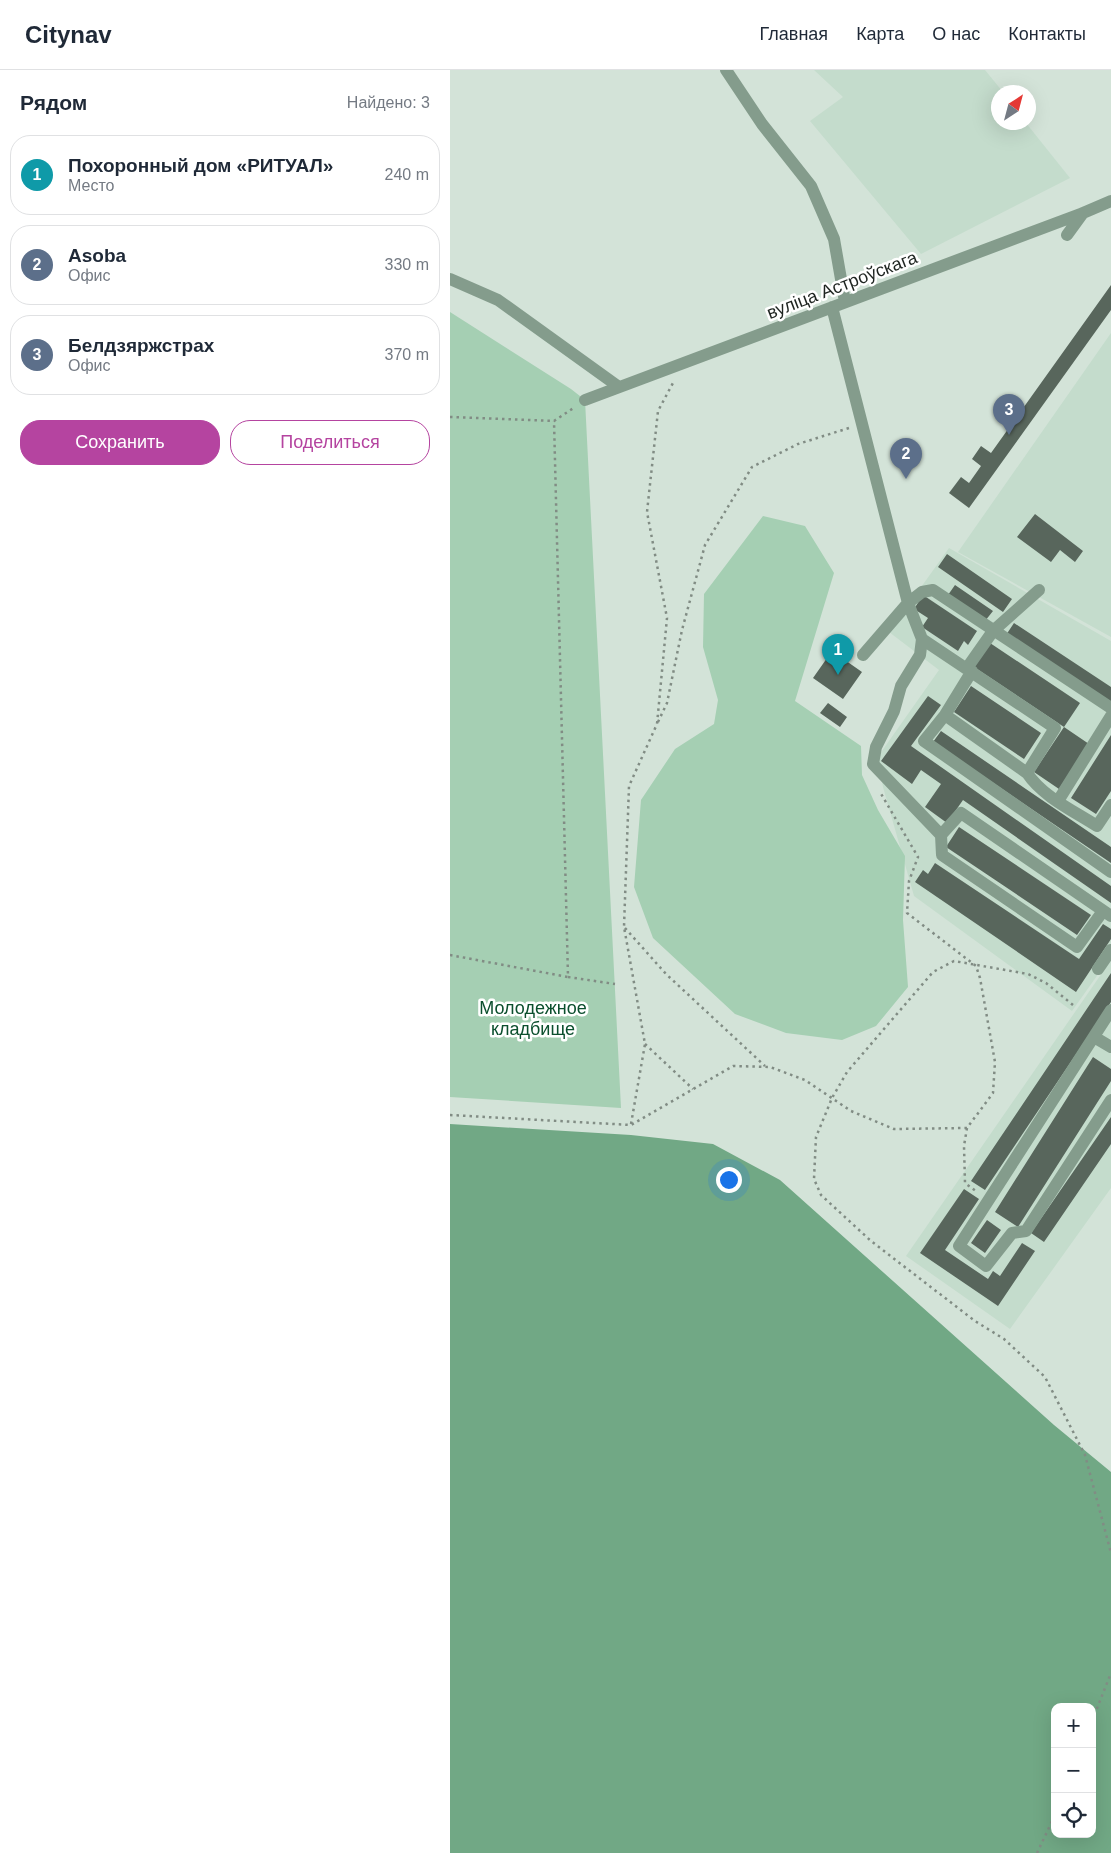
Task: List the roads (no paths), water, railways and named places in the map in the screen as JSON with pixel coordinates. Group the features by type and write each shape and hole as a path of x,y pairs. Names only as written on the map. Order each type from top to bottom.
{"street":[{"path":"726,70 762,124 811,186 834,239 845,302"},
{"name":"вуліца Астроўскага","path":"585,400 1111,201"},
{"path":"1067,235 1083,213"},
{"path":"450,279 498,300 619,388"},
{"path":"832,307 908,603 922,639 920,655 901,686 894,711 876,747 873,764 941,835 942,855 1077,947 1107,914 961,813 941,835"},
{"path":"863,655 908,603 922,592 933,590 1111,708"},
{"path":"1039,590 993,631 945,715 924,741 1111,872"},
{"path":"922,639 1055,728 1027,773"},
{"path":"945,715 1027,773 1033,782 1058,801 1097,826 1111,805"},
{"path":"1058,801 1111,716"},
{"path":"1098,969 1111,950"},
{"path":"1111,1010 959,1246 986,1266 1012,1233 1026,1231 1111,1100"},
{"path":"1094,1037 1111,1048"}],"place":[{"name":"Белдзяржстрах","path":"1009,435"},
{"name":"Asoba","path":"906,479"},
{"name":"Похоронный дом «РИТУАЛ»","path":"838,675"}],"park label":[{"name":"Молодежное кладбище","path":"533,1018"}]}
